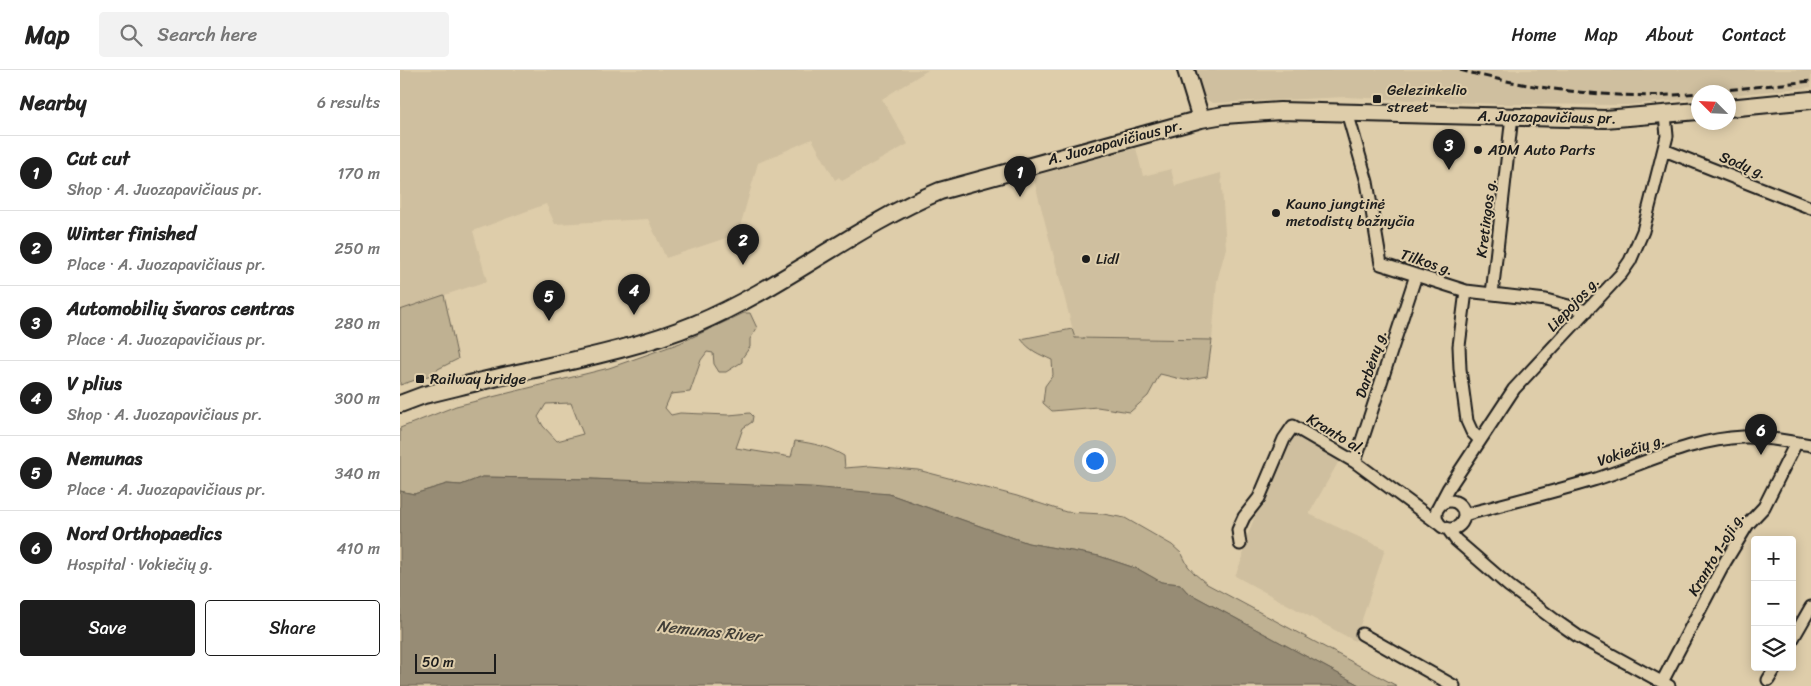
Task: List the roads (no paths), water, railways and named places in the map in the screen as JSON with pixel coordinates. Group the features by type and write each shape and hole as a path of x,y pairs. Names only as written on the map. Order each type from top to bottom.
{"main road":[{"path":"1186,70 1201,119"},
{"path":"1736,107 1811,100"},
{"name":"A. Juozapavičiaus pr.","path":"400,404 424,395 616,351 664,336 696,324 735,305 906,205 940,191 1201,119 1259,111 1605,119 1691,112"}],"street":[{"name":"Tilkos g.","path":"1347,112 1367,182 1381,264 1466,291 1546,300 1587,311"},
{"name":"Liepojos g.","path":"1438,508 1448,489 1514,389 1621,274 1637,247 1643,231 1667,136 1665,115"},
{"name":"Kretingos g.","path":"1492,294 1512,116"},
{"name":"Sodų g.","path":"1664,150 1811,208"},
{"name":"Darbėnų g.","path":"1355,462 1416,275"},
{"path":"1466,291 1459,346 1460,368 1467,421 1472,432 1480,440"},
{"name":"Kranto al.","path":"1240,544 1238,530 1244,517 1259,498 1284,439 1293,426 1355,462 1450,530 1509,586 1579,637 1666,684"},
{"name":"Vokiečių g.","path":"1464,515 1594,480 1687,447 1744,437 1768,438 1811,445"},
{"name":"Kranto 1-oji g.","path":"1666,684 1725,562 1748,524 1764,507 1796,443"},
{"path":"1448,489 1452,502"},
{"path":"1422,511 1438,508 1448,502 1452,502 1460,506 1464,515 1462,523 1450,530 1436,515 1438,508"},
{"path":"1796,633 1811,607"},
{"path":"1362,634 1454,686"},
{"path":"1768,680 1774,671"}],"water":[{"name":"Nemunas River","path":"482,477 811,487 889,494 1028,543 1099,556 1138,569 1161,582 1180,584 1187,592 1361,686 400,686 400,491 414,494 447,484 461,485"}],"railway":[{"path":"1460,70 1518,83 1579,92 1640,96 1691,93"},
{"path":"1736,89 1811,81"}],"place":[{"name":"Gelezinkelio street","path":"1377,99"},
{"name":"ADM Auto Parts","path":"1478,150"},
{"name":"Automobilių švaros centras","path":"1449,170"},
{"name":"Cut cut","path":"1020,197"},
{"name":"Kauno jungtinė metodistų bažnyčia","path":"1276,213"},
{"name":"Lidl","path":"1086,259"},
{"name":"Winter finished","path":"743,265"},
{"name":"V plius","path":"634,315"},
{"name":"Nemunas","path":"549,321"},
{"name":"Railway bridge","path":"420,379"},
{"name":"Nord Orthopaedics","path":"1761,455"}]}
